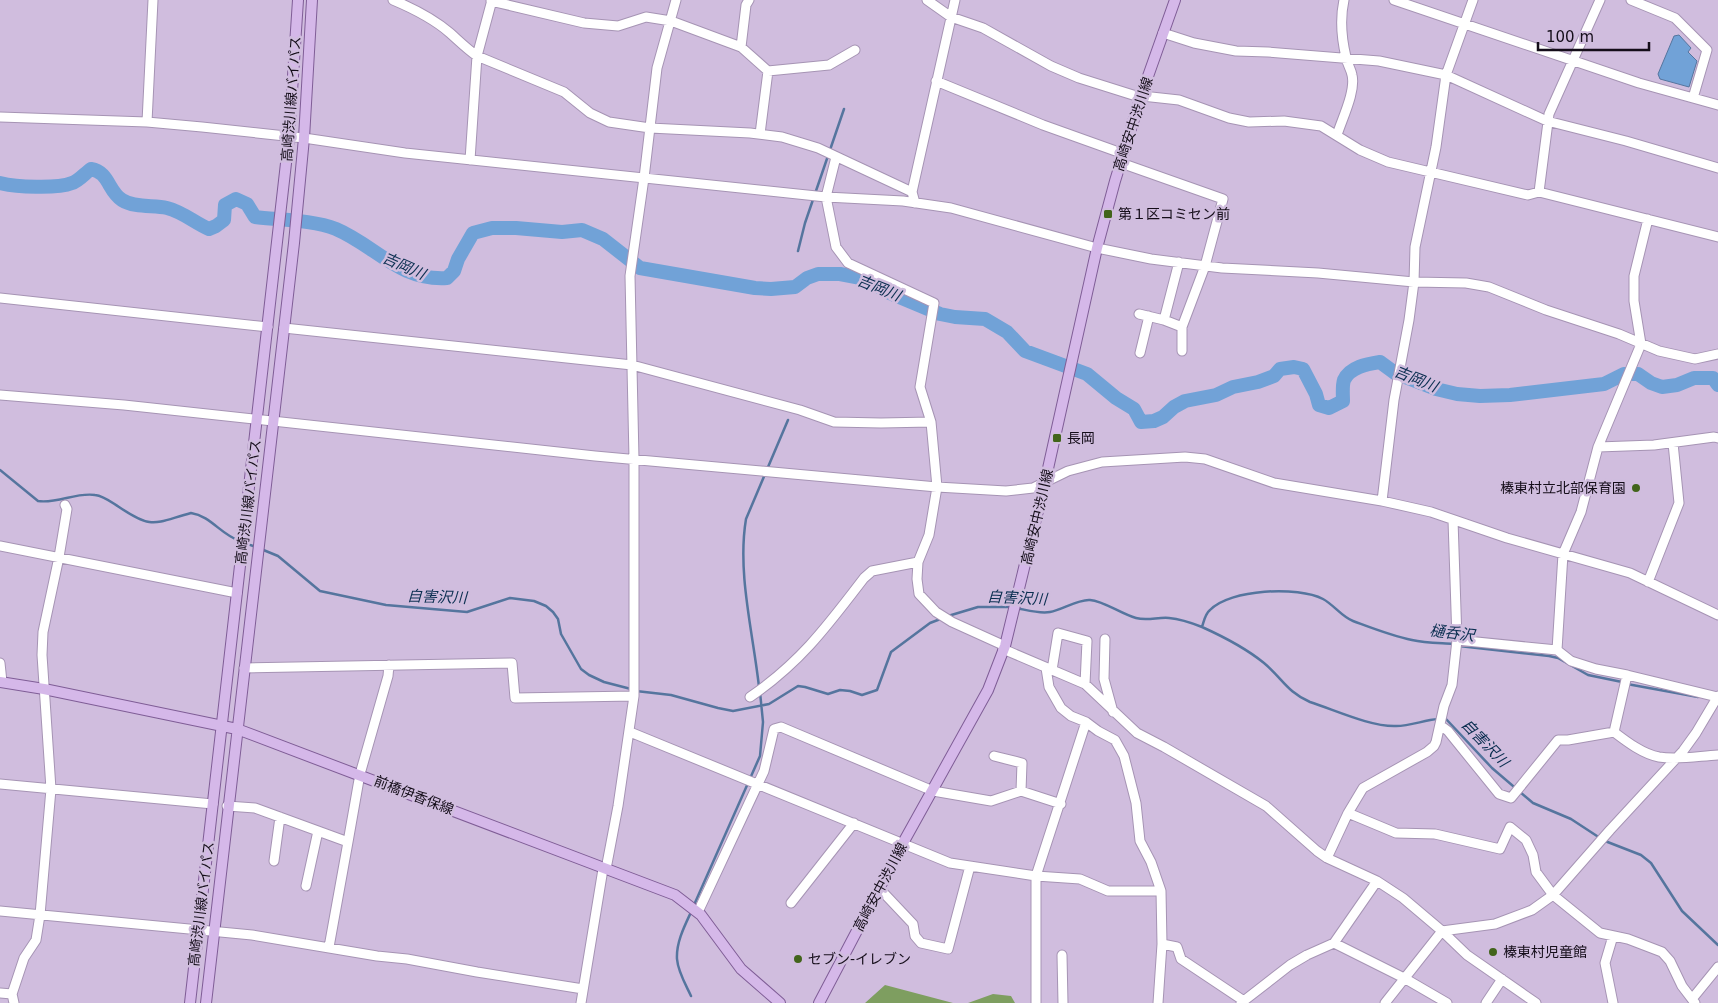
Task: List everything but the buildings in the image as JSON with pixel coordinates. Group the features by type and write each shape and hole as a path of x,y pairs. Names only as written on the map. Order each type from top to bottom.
{"main road":[{"name":"高崎渋川線バイパス","path":"190,1003 278,242 289,137 298,0"},
{"name":"高崎渋川線バイパス","path":"206,1003 227,806 294,243 304,138 312,0"},
{"name":"高崎安中渋川線","path":"819,1003 903,843 988,690 1004,648 1016,606 1045,482 1097,248 1141,96 1175,0"},
{"name":"前橋伊香保線","path":"1,682 44,689 237,729 360,774 675,896 698,912 741,969 780,1003"}],"street":[{"path":"147,122 153,0"},
{"path":"393,0 410,3 477,56 564,92 590,113 609,122 650,128 782,137 818,148 912,192"},
{"path":"581,1003 604,869 618,806 634,695 634,459 630,276 657,68 676,0"},
{"path":"741,47 746,5 749,0"},
{"path":"927,0 951,17 983,28 1060,70 1079,78 1141,96 1179,100 1229,118 1249,122 1284,121 1321,126 1360,150 1388,162 1528,195 1539,192 1718,237"},
{"path":"915,203 912,192 954,0"},
{"path":"1337,135 1352,88 1352,76 1346,59 1343,38 1342,8 1344,0"},
{"path":"1394,0 1638,83 1718,105"},
{"path":"1382,500 1394,400 1414,282 1415,247 1436,147 1446,75 1473,0"},
{"path":"1539,192 1547,121 1600,0"},
{"path":"1631,0 1674,18 1708,50 1718,50"},
{"path":"470,160 477,56 492,1 584,24 618,26 646,17 671,21 741,47 768,71 829,65 855,50"},
{"path":"1163,32 1194,43 1236,51 1380,61 1446,75 1547,121 1626,141 1718,168"},
{"path":"1693,98 1708,50"},
{"path":"760,134 768,71"},
{"path":"936,81 1223,199 1205,266 1182,327 1182,351"},
{"path":"0,117 147,122 304,138 405,153 470,160 826,197 915,203 951,208 1097,248 1205,266 1260,271 1318,273 1414,282 1466,283 1489,287 1546,310 1619,334 1659,351 1695,359 1718,354"},
{"path":"836,157 826,197 836,247 848,263 934,304 920,387 931,422 937,487 929,535 918,562 917,579 919,594 936,612 952,622 1084,684 1136,732 1266,806 1327,858 1377,881 1402,898 1442,931 1467,955 1536,1003"},
{"path":"1556,650 1564,554 1581,512 1598,448 1641,344 1634,301 1634,276 1648,219"},
{"path":"1164,320 1179,262"},
{"path":"0,298 268,327"},
{"path":"1139,314 1182,327"},
{"path":"1140,352 1149,316"},
{"path":"284,328 632,364 800,410 834,422 931,422"},
{"path":"0,395 124,405 595,456 937,487 1006,491 1033,488 1068,471 1102,462 1185,457 1205,459 1257,478 1292,486 1382,500 1423,510 1630,573 1718,615"},
{"path":"1598,448 1654,445 1718,438"},
{"path":"1648,582 1679,503 1673,443"},
{"path":"0,993 13,998 24,958 36,940 40,915 52,789 42,655 44,632 67,509 65,505"},
{"path":"1327,858 1348,813 1363,788 1434,746 1444,706 1452,685 1457,640 1453,520"},
{"path":"0,546 237,593"},
{"path":"750,697 781,674 804,653 872,570 918,562"},
{"path":"1084,684 1088,641 1058,633 1049,669 1049,688 1061,708 1071,716 1086,722 1115,740 1124,756 1136,803 1140,841 1151,862 1161,891 1162,944 1158,1003"},
{"path":"1105,639 1104,679 1113,712"},
{"path":"1385,1003 1442,931 1495,924 1532,910 1553,895 1683,752 1718,696 1596,669 1571,661 1556,650 1457,640"},
{"path":"0,663 1,682"},
{"path":"244,668 512,663 515,698 634,695"},
{"path":"329,947 360,774 388,676 388,665"},
{"path":"1614,732 1627,675"},
{"path":"1036,1003 1036,876 1061,804 1086,722"},
{"path":"1440,724 1448,731 1499,794 1511,798 1558,740 1614,732 1630,744 1657,757 1676,758 1718,755"},
{"path":"698,912 758,784 768,755 774,729 780,728 933,791 991,800 1021,791 1061,804"},
{"path":"630,732 950,863 1036,876 1080,879 1108,891 1161,891"},
{"path":"994,756 1022,763 1021,791"},
{"path":"0,784 213,804"},
{"path":"227,806 255,808 348,842"},
{"path":"1348,813 1396,833 1435,834 1500,849 1510,827 1526,840 1533,855 1536,872 1553,895 1600,933 1628,939 1662,952 1670,961 1682,986 1693,1001 1718,967"},
{"path":"274,861 280,817"},
{"path":"791,902 854,823"},
{"path":"306,886 318,831"},
{"path":"879,888 913,924 915,936 921,943 948,950 970,866"},
{"path":"1162,944 1177,947 1181,959 1243,1002 1290,965 1307,954 1334,943 1377,881"},
{"path":"0,911 252,935 583,989"},
{"path":"1612,936 1605,963 1613,1003"},
{"path":"1334,943 1404,978 1447,1003"},
{"path":"1062,955 1063,1003"},
{"path":"1486,1003 1502,978"}],"green space":[{"path":"885,985 953,1003 865,1003"},
{"path":"993,994 1011,996 1015,1003 968,1003"}],"water":[{"path":"1679,35 1691,48 1688,52 1697,61 1689,87 1660,79 1658,74 1674,36"}],"waterway":[{"path":"798,251 805,223 844,109"},
{"name":"吉岡川","path":"0,183 36,187 65,185 77,181 91,169 101,174 117,196 127,203 167,208 209,229 224,220 225,205 236,199 247,204 255,217 307,222 336,229 401,268 415,274 430,277 447,278 454,271 458,259 473,233 492,228 516,228 562,232 582,230 603,239 640,268 755,288 795,287 807,278 818,274 840,274 861,278 871,281 885,291 940,314 985,319 1007,332 1025,351 1087,374 1116,398 1134,409 1141,422 1154,421 1163,417 1174,407 1185,401 1216,395 1233,387 1258,382 1274,376 1280,369 1294,367 1303,369 1316,394 1319,405 1329,408 1343,401 1343,382 1350,372 1364,365 1380,362 1395,373 1436,389 1457,394 1480,396 1510,395 1604,384 1624,374 1638,374 1651,383 1662,387 1677,385 1694,378 1713,378 1718,385"},
{"path":"759,687 743,560 746,519 788,420"},
{"name":"自害沢川","path":"0,470 38,501 52,501 81,495 98,496 147,522 161,522 191,513 204,518 227,535 240,541"},
{"name":"自害沢川","path":"245,543 256,547"},
{"name":"自害沢川","path":"261,549 278,556 320,591 386,605 467,612 510,598 534,601 546,606 558,619 561,634 581,669 604,682 631,689"},
{"name":"樋呑沢","path":"1202,627 1210,610 1220,603 1233,598 1265,592 1298,592 1323,599 1349,619 1382,632 1417,641 1453,644"},
{"name":"自害沢川","path":"1016,608 1033,612 1046,612 1055,611 1080,601 1090,600 1136,618 1182,620 1210,631 1250,653 1264,663 1296,694 1310,702 1364,721 1386,726 1402,726 1438,719"},
{"name":"自害沢川","path":"948,616 978,607 1011,607"},
{"name":"自害沢川","path":"636,691 671,695 733,711 769,704 798,686 828,694 840,690 862,695 877,690 891,652 930,623 943,618"},
{"name":"樋呑沢","path":"1459,646 1549,656 1558,658 1588,675 1622,682"},
{"name":"樋呑沢","path":"1627,684 1698,697"},
{"path":"694,905 760,756 763,722 760,692"},
{"name":"自害沢川","path":"1444,719 1492,768 1533,803 1571,819 1600,838"},
{"name":"自害沢川","path":"1605,841 1641,855 1651,863 1682,911 1718,945"},
{"path":"691,996 679,969 677,953 682,934 692,910"}],"place":[{"name":"第１区コミセン前","path":"1108,214"},
{"name":"長岡","path":"1057,438"},
{"name":"榛東村立北部保育園","path":"1636,488"},
{"name":"榛東村児童館","path":"1493,952"},
{"name":"セブン-イレブン","path":"798,959"}]}
